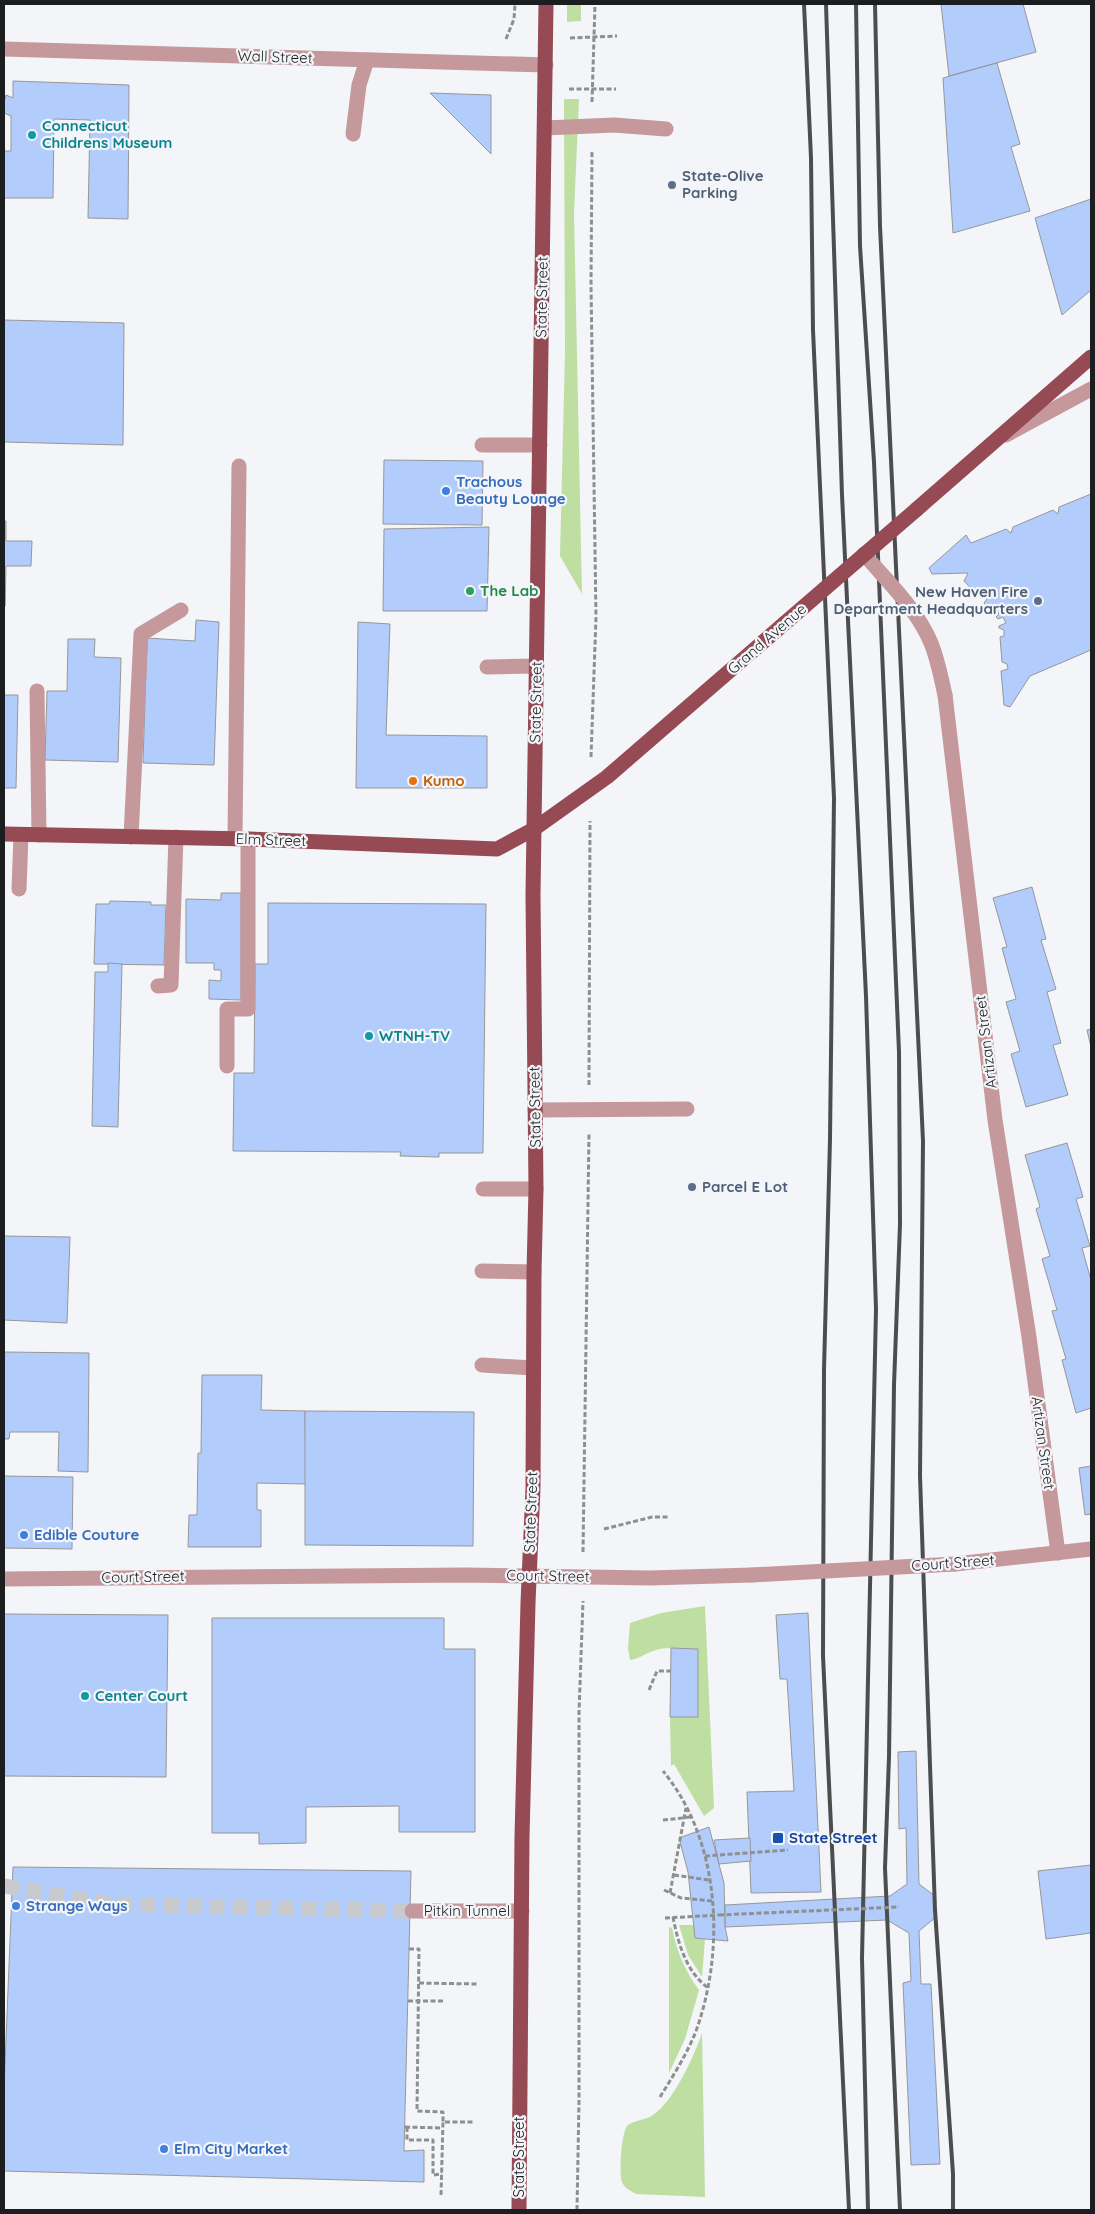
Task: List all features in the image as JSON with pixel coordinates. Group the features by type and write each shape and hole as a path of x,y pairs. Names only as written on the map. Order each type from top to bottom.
{"main road":[{"name":"State Street","path":"519,2210 522,1911 529,1576 533,1488 536,1189 534,829 546,4"},
{"name":"Grand Avenue","path":"534,829 590,791 1091,357"},
{"name":"Elm Street","path":"4,834 242,839 497,849 534,829"}],"street":[{"name":"Wall Street","path":"4,49 546,65"},
{"path":"353,134 359,86 367,60"},
{"path":"545,128 614,125 666,129"},
{"name":"Grand Avenue","path":"994,442 1091,389"},
{"path":"482,445 540,445"},
{"path":"227,1066 227,1009 248,1009 242,839 239,466"},
{"name":"Artizan Street","path":"864,554 898,593 924,630 938,664 944,695 995,1120 1029,1337 1058,1553"},
{"path":"131,837 141,634 181,610"},
{"path":"487,666 537,666"},
{"path":"37,691 38,835"},
{"path":"19,889 22,835"},
{"path":"158,986 171,985 176,837"},
{"path":"535,1110 687,1109"},
{"path":"483,1189 536,1189"},
{"path":"482,1271 534,1272"},
{"path":"482,1366 533,1368"},
{"name":"Court Street","path":"4,1579 468,1575 650,1578 752,1575 955,1564 1091,1549"},
{"name":"Pitkin Tunnel","path":"412,1911 522,1911"}],"path":[{"path":"506,40 514,19 515,4"},
{"path":"577,2210 579,2100 579,1712 583,1577 589,1110 590,791 596,617 591,285 592,89 595,4"},
{"path":"570,38 617,36"},
{"path":"568,89 616,89"},
{"path":"604,1529 652,1517 668,1517"},
{"path":"649,1690 657,1671 671,1671"},
{"path":"660,2097 682,2060 696,2030 708,1988 713,1942 712,1901 705,1856 691,1817 675,1786 663,1771"},
{"path":"670,1893 686,1807"},
{"path":"663,1820 691,1817"},
{"path":"705,1856 788,1850"},
{"path":"674,1875 709,1880"},
{"path":"664,1890 681,1898 712,1901"},
{"path":"665,1918 899,1907"},
{"path":"674,1917 686,1961 700,1982 708,1988"},
{"path":"409,1949 419,1949 417,2111 443,2112 441,2195"},
{"path":"419,1984 477,1984"},
{"path":"408,2001 442,2001"},
{"path":"443,2122 474,2122"},
{"path":"442,2128 406,2127 407,2140 433,2140 433,2175 442,2174"}],"green space":[{"path":"567,4 581,4 581,21 567,22"},
{"path":"564,99 579,99 574,213 582,594 560,556 565,352"},
{"path":"705,1606 714,1808 704,1816 674,1764 671,1766 670,1717 698,1717 698,1649 658,1649 630,1660 628,1648 630,1623 661,1613"},
{"path":"679,1925 694,1925 705,1939 702,1977 688,1955"},
{"path":"669,1927 672,1928 676,1945 686,1968 699,1990 685,2039 669,2073"},
{"path":"702,2033 705,2197 636,2194 624,2186 621,2177 621,2152 626,2129 631,2123 653,2115 668,2100 689,2065"}],"building":[{"path":"941,4 1023,4 1036,52 949,76"},
{"path":"997,63 1020,144 1011,147 1030,211 953,233 943,78"},
{"name":"Connecticut Childrens Museum","path":"13,81 129,85 128,219 88,218 90,120 54,119 53,198 4,198 4,151 11,151 11,116 4,113 4,102 6,95 13,98"},
{"path":"430,93 491,95 491,154"},
{"path":"1091,199 1091,290 1062,315 1035,218"},
{"path":"4,320 124,323 123,445 4,442"},
{"path":"384,460 483,461 482,525 383,524"},
{"name":"New Haven Fire Department Headquarters","path":"1091,494 1091,650 1030,676 1010,707 1004,705 1001,671 1008,669 1007,664 1002,662 1000,637 1004,636 1004,630 999,628 999,626 1006,623 1003,617 998,619 996,617 999,614 995,609 991,610 984,603 987,599 983,595 978,596 964,581 968,573 932,574 929,568 966,535 971,543 1006,529 1011,533 1013,527 1053,510 1058,514 1059,507"},
{"path":"4,521 6,521 6,541 32,541 31,566 6,566 5,606"},
{"path":"489,527 487,611 383,611 384,529"},
{"path":"196,620 219,622 214,765 143,763 147,638 195,641"},
{"path":"358,622 390,624 386,735 487,736 487,788 356,788"},
{"path":"68,639 95,639 94,657 121,658 118,762 45,760 47,691 67,691"},
{"path":"4,695 18,695 16,788 4,788"},
{"path":"1032,887 1046,939 1041,940 1056,989 1047,992 1061,1043 1053,1045 1068,1095 1026,1107 1011,1054 1020,1051 1006,1002 1016,999 1002,948 1007,947 993,898"},
{"path":"221,893 241,893 241,1000 209,999 209,980 221,981 221,970 214,970 214,963 186,963 186,899 221,900"},
{"path":"110,901 151,902 151,905 166,905 164,965 94,964 96,904 109,904"},
{"name":"WTNH-TV","path":"268,903 486,904 483,1153 439,1153 439,1157 400,1156 401,1152 233,1151 234,1073 254,1073 255,964 268,964"},
{"path":"108,963 122,964 118,1127 92,1126 95,972 108,972"},
{"path":"1091,1029 1091,1047 1087,1030"},
{"path":"1067,1143 1083,1197 1076,1199 1090,1246 1082,1248 1091,1280 1091,1408 1076,1413 1062,1360 1066,1359 1052,1311 1057,1310 1042,1259 1050,1256 1036,1209 1040,1207 1025,1155"},
{"path":"4,1236 70,1237 67,1323 4,1320"},
{"path":"4,1352 89,1353 88,1472 58,1471 59,1432 10,1432 9,1439 4,1439"},
{"path":"202,1375 262,1375 261,1410 305,1411 306,1484 257,1483 257,1510 261,1510 261,1547 188,1547 189,1515 197,1515 198,1453 201,1453"},
{"path":"305,1411 474,1412 473,1546 305,1545"},
{"path":"1091,1466 1091,1514 1085,1515 1079,1468"},
{"path":"4,1476 73,1477 72,1549 4,1548"},
{"path":"808,1613 821,1892 751,1893 747,1792 794,1791 787,1679 780,1679 776,1615"},
{"name":"Center Court","path":"4,1614 168,1615 166,1777 4,1776"},
{"path":"212,1618 444,1618 444,1649 475,1649 475,1832 399,1832 399,1806 306,1807 306,1843 259,1844 259,1833 212,1833"},
{"path":"671,1648 698,1649 698,1717 670,1717"},
{"path":"916,1751 919,1884 935,1896 936,1917 919,1931 921,1984 931,1984 940,2164 911,2165 903,1983 911,1981 909,1933 887,1920 725,1927 725,1905 890,1896 907,1884 906,1828 899,1829 898,1752"},
{"path":"709,1827 724,1883 725,1927 728,1941 695,1938 688,1872 679,1838"},
{"path":"750,1838 751,1861 719,1864 714,1840"},
{"path":"1091,1865 1091,1933 1046,1939 1038,1871"},
{"path":"13,1867 411,1871 404,2151 424,2150 424,2182 4,2171 4,2089"}],"tunnel":[{"path":"4,1886 112,1904 412,1911"}],"railway":[{"path":"804,4 811,158 813,330 834,798 830,1139 824,1370 823,1656 849,2210"},
{"path":"826,4 842,495 866,996 876,1309 862,1958 868,2210"},
{"path":"856,4 860,246 874,462 899,1052 900,1224 894,1385 889,1757 885,1868 900,2210"},
{"path":"875,4 880,226 923,1141 920,1476 935,1910 953,2174 953,2210"}],"place":[{"name":"Connecticut Childrens Museum","path":"32,135"},
{"name":"State-Olive Parking","path":"672,185"},
{"name":"Trachous Beauty Lounge","path":"446,491"},
{"name":"The Lab","path":"470,591"},
{"name":"New Haven Fire Department Headquarters","path":"1038,601"},
{"name":"Kumo","path":"413,781"},
{"name":"WTNH-TV","path":"369,1036"},
{"name":"Parcel E Lot","path":"692,1187"},
{"name":"Edible Couture","path":"24,1535"},
{"name":"Center Court","path":"85,1696"},
{"name":"State Street","path":"778,1838"},
{"name":"Strange Ways","path":"16,1906"},
{"name":"Elm City Market","path":"164,2149"}]}
